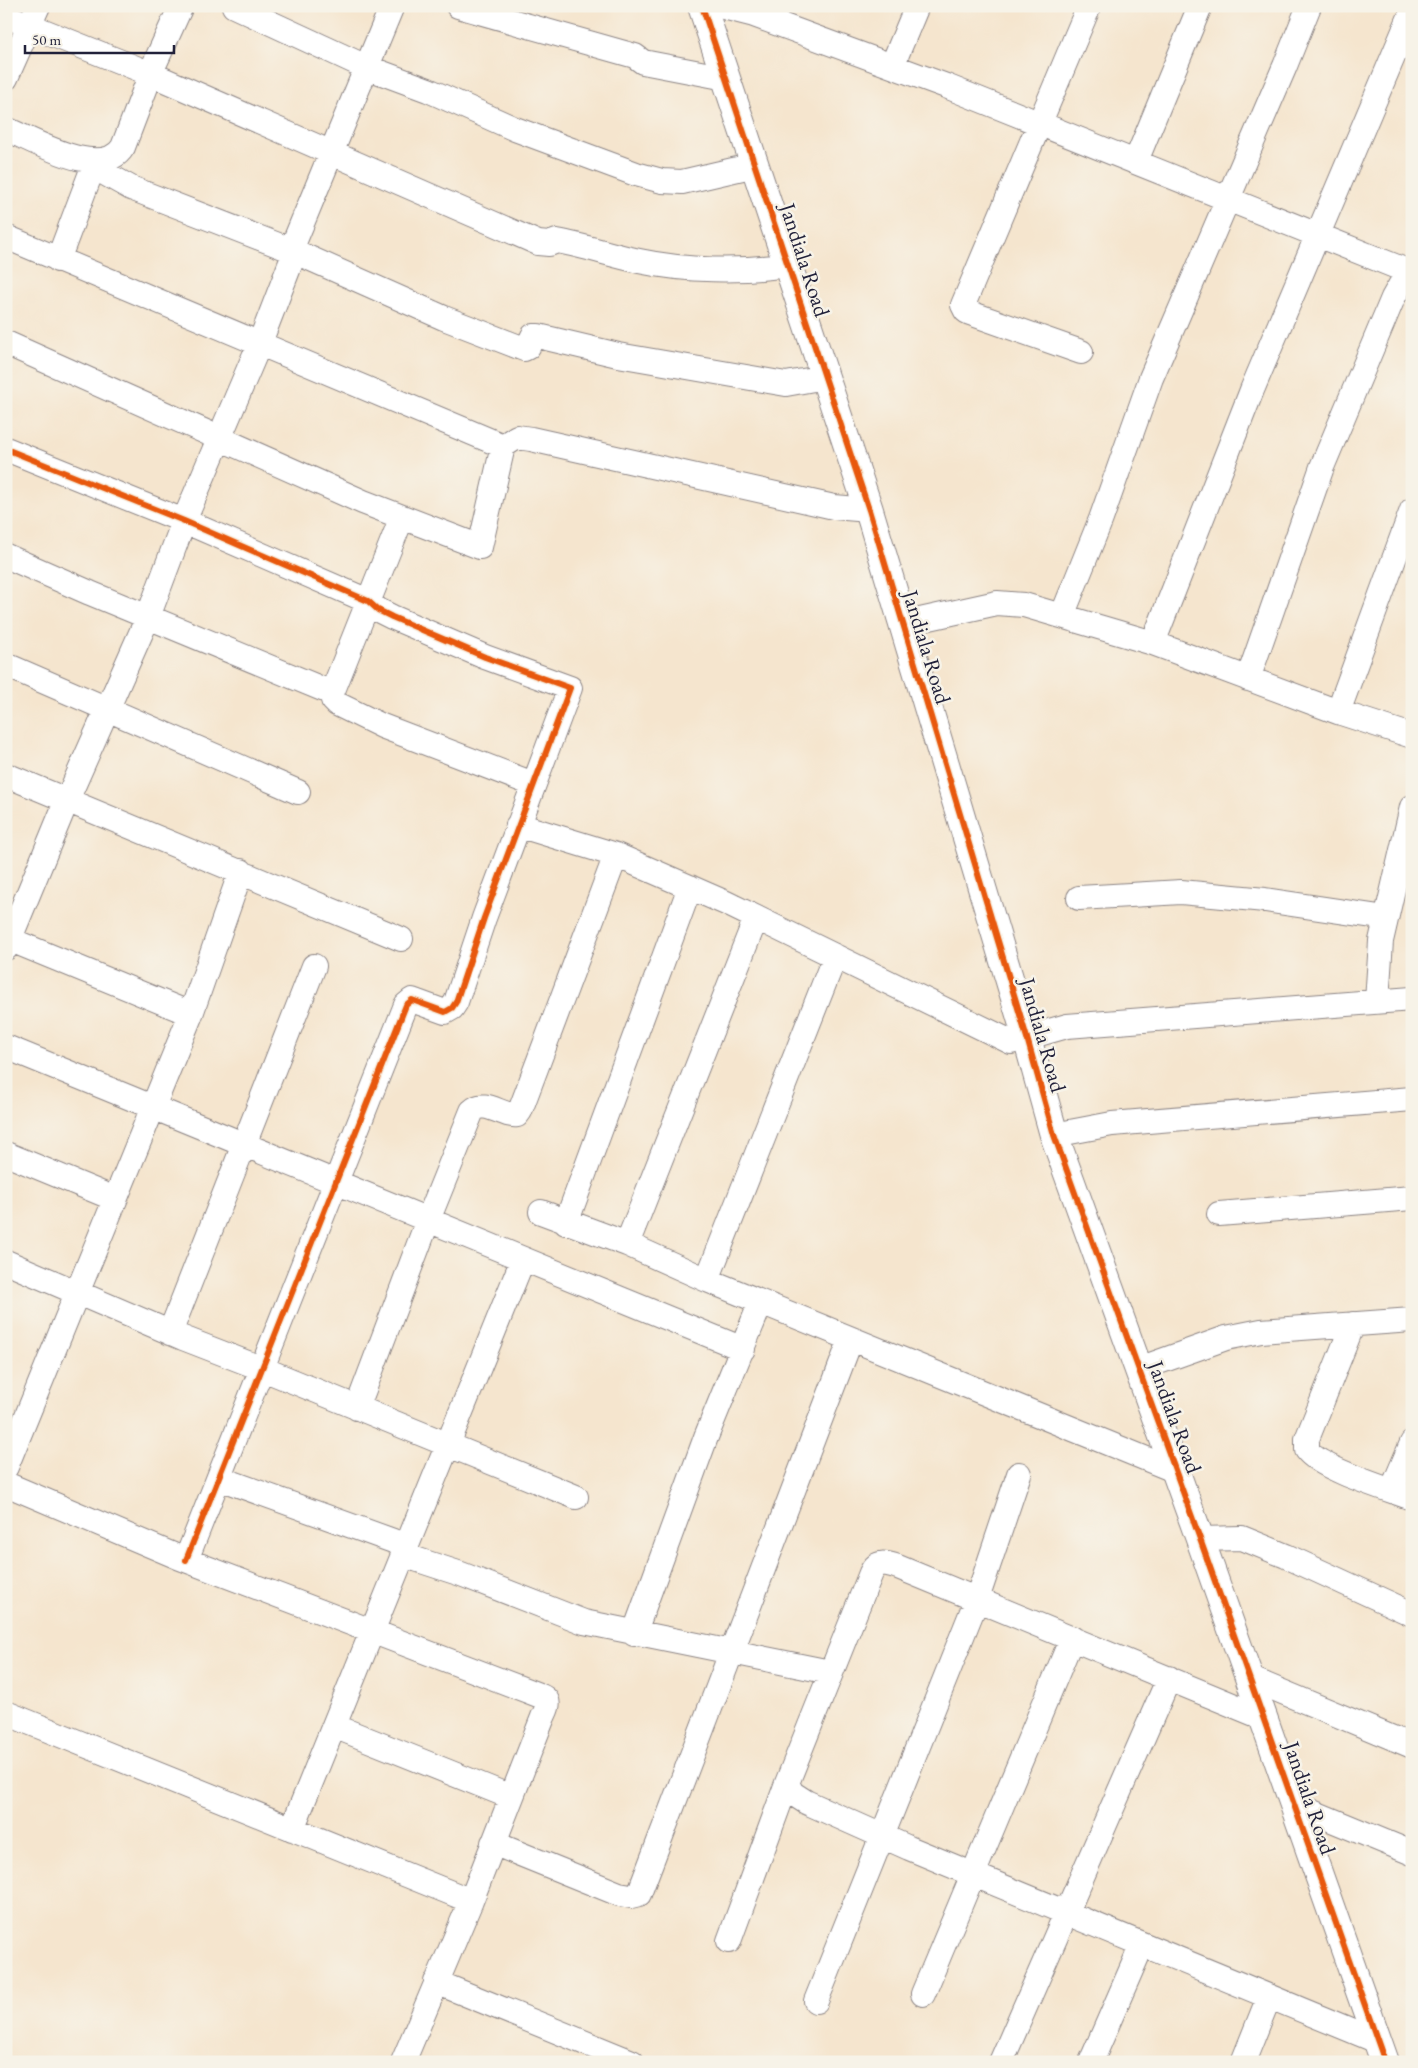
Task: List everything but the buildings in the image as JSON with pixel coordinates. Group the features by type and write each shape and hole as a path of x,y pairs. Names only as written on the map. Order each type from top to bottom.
{"street":[{"path":"6,130 71,157 95,162 114,158 120,152 181,6"},
{"path":"234,6 366,67 428,90 515,129 636,174 662,181 682,182 755,166"},
{"path":"191,1014 8,942 67,800 148,617 184,521 260,345 293,258 291,250 392,6"},
{"path":"458,6 636,56 643,62 726,78"},
{"name":"Jandiala Road","path":"702,6 869,510 1027,1038 1054,1135 1264,1718 1381,2052"},
{"path":"720,6 754,15 1040,122 1412,273"},
{"path":"892,66 917,6"},
{"path":"1081,352 970,313 963,308 964,300 1089,6"},
{"path":"1136,161 1200,6"},
{"path":"1062,616 1101,519 1150,378 1229,199 1309,6"},
{"path":"1153,643 1252,390 1412,12"},
{"path":"6,16 34,16 151,74 538,243 549,244 557,241 640,261 703,268 756,270 788,265"},
{"path":"6,78 34,16"},
{"path":"95,162 106,174 131,188 291,250 444,318 524,349 528,347 533,336 538,336 618,354 786,384 825,377"},
{"path":"58,260 95,162"},
{"path":"6,237 504,446"},
{"path":"1248,678 1322,467 1393,298 1405,277 1412,273"},
{"path":"6,343 363,502 480,547 504,446 517,438 531,439 834,507 869,510"},
{"path":"6,449 184,521 368,601 378,610 392,617 485,657 570,688 518,825 456,1002 452,1008 445,1012 412,1000 406,1005 186,1560"},
{"path":"1338,712 1412,510"},
{"path":"402,517 332,693 332,700 382,726 533,784"},
{"path":"6,556 332,693"},
{"path":"902,624 997,603 1024,605 1153,643 1338,712 1412,736"},
{"path":"6,665 298,792"},
{"path":"6,775 401,939"},
{"path":"1377,1001 1381,941 1412,807"},
{"path":"518,825 616,855 690,887 1010,1042 1068,1026 1412,999"},
{"path":"357,1408 428,1220 472,1111 480,1106 512,1115 517,1115 520,1111 616,855"},
{"path":"6,1467 191,1014 241,871"},
{"path":"566,1223 690,887"},
{"path":"1079,898 1181,892 1265,900 1386,918"},
{"path":"627,1244 756,918"},
{"path":"707,1280 834,956"},
{"path":"170,1333 314,966"},
{"path":"6,1047 743,1349"},
{"path":"1054,1135 1112,1124 1412,1099"},
{"path":"6,1154 116,1198"},
{"path":"1219,1214 1412,1198"},
{"path":"541,1212 566,1223 627,1244 707,1280 1176,1472"},
{"path":"292,1828 522,1259"},
{"path":"6,1262 170,1333 576,1497"},
{"path":"634,1634 706,1437 761,1302"},
{"path":"1139,1369 1226,1338 1260,1331 1412,1320"},
{"path":"1353,1324 1307,1439 1307,1450 1318,1460 1335,1468 1402,1494 1412,1443"},
{"path":"493,1843 619,1894 636,1896 639,1894 851,1339"},
{"path":"816,2001 976,1599 1019,1474"},
{"path":"219,1478 584,1622 634,1634 830,1672"},
{"path":"6,1484 186,1560 372,1630 547,1700 548,1703 512,1798 403,2062"},
{"path":"1200,1539 1242,1538 1286,1556 1412,1614"},
{"path":"730,1941 787,1783 830,1672 874,1566 881,1563 898,1567 1264,1718"},
{"path":"923,1994 1072,1638"},
{"path":"1001,2062 1169,1678"},
{"path":"1249,1678 1412,1746"},
{"path":"6,1713 471,1901"},
{"path":"334,1726 512,1798"},
{"path":"787,1783 792,1794 806,1802 882,1836 1269,1997 1381,2052"},
{"path":"1293,1804 1412,1853"},
{"path":"1091,2062 1142,1945"},
{"path":"436,1982 632,2062"},
{"path":"1243,2062 1269,1997"}],"cycle path":[{"path":"702,6 869,510 1027,1038 1054,1135 1200,1539 1385,2062"},
{"path":"6,449 184,521 368,601 378,610 392,617 485,657 570,688 484,918 456,1002 452,1008 445,1012 412,1000 406,1005 186,1560"}]}
